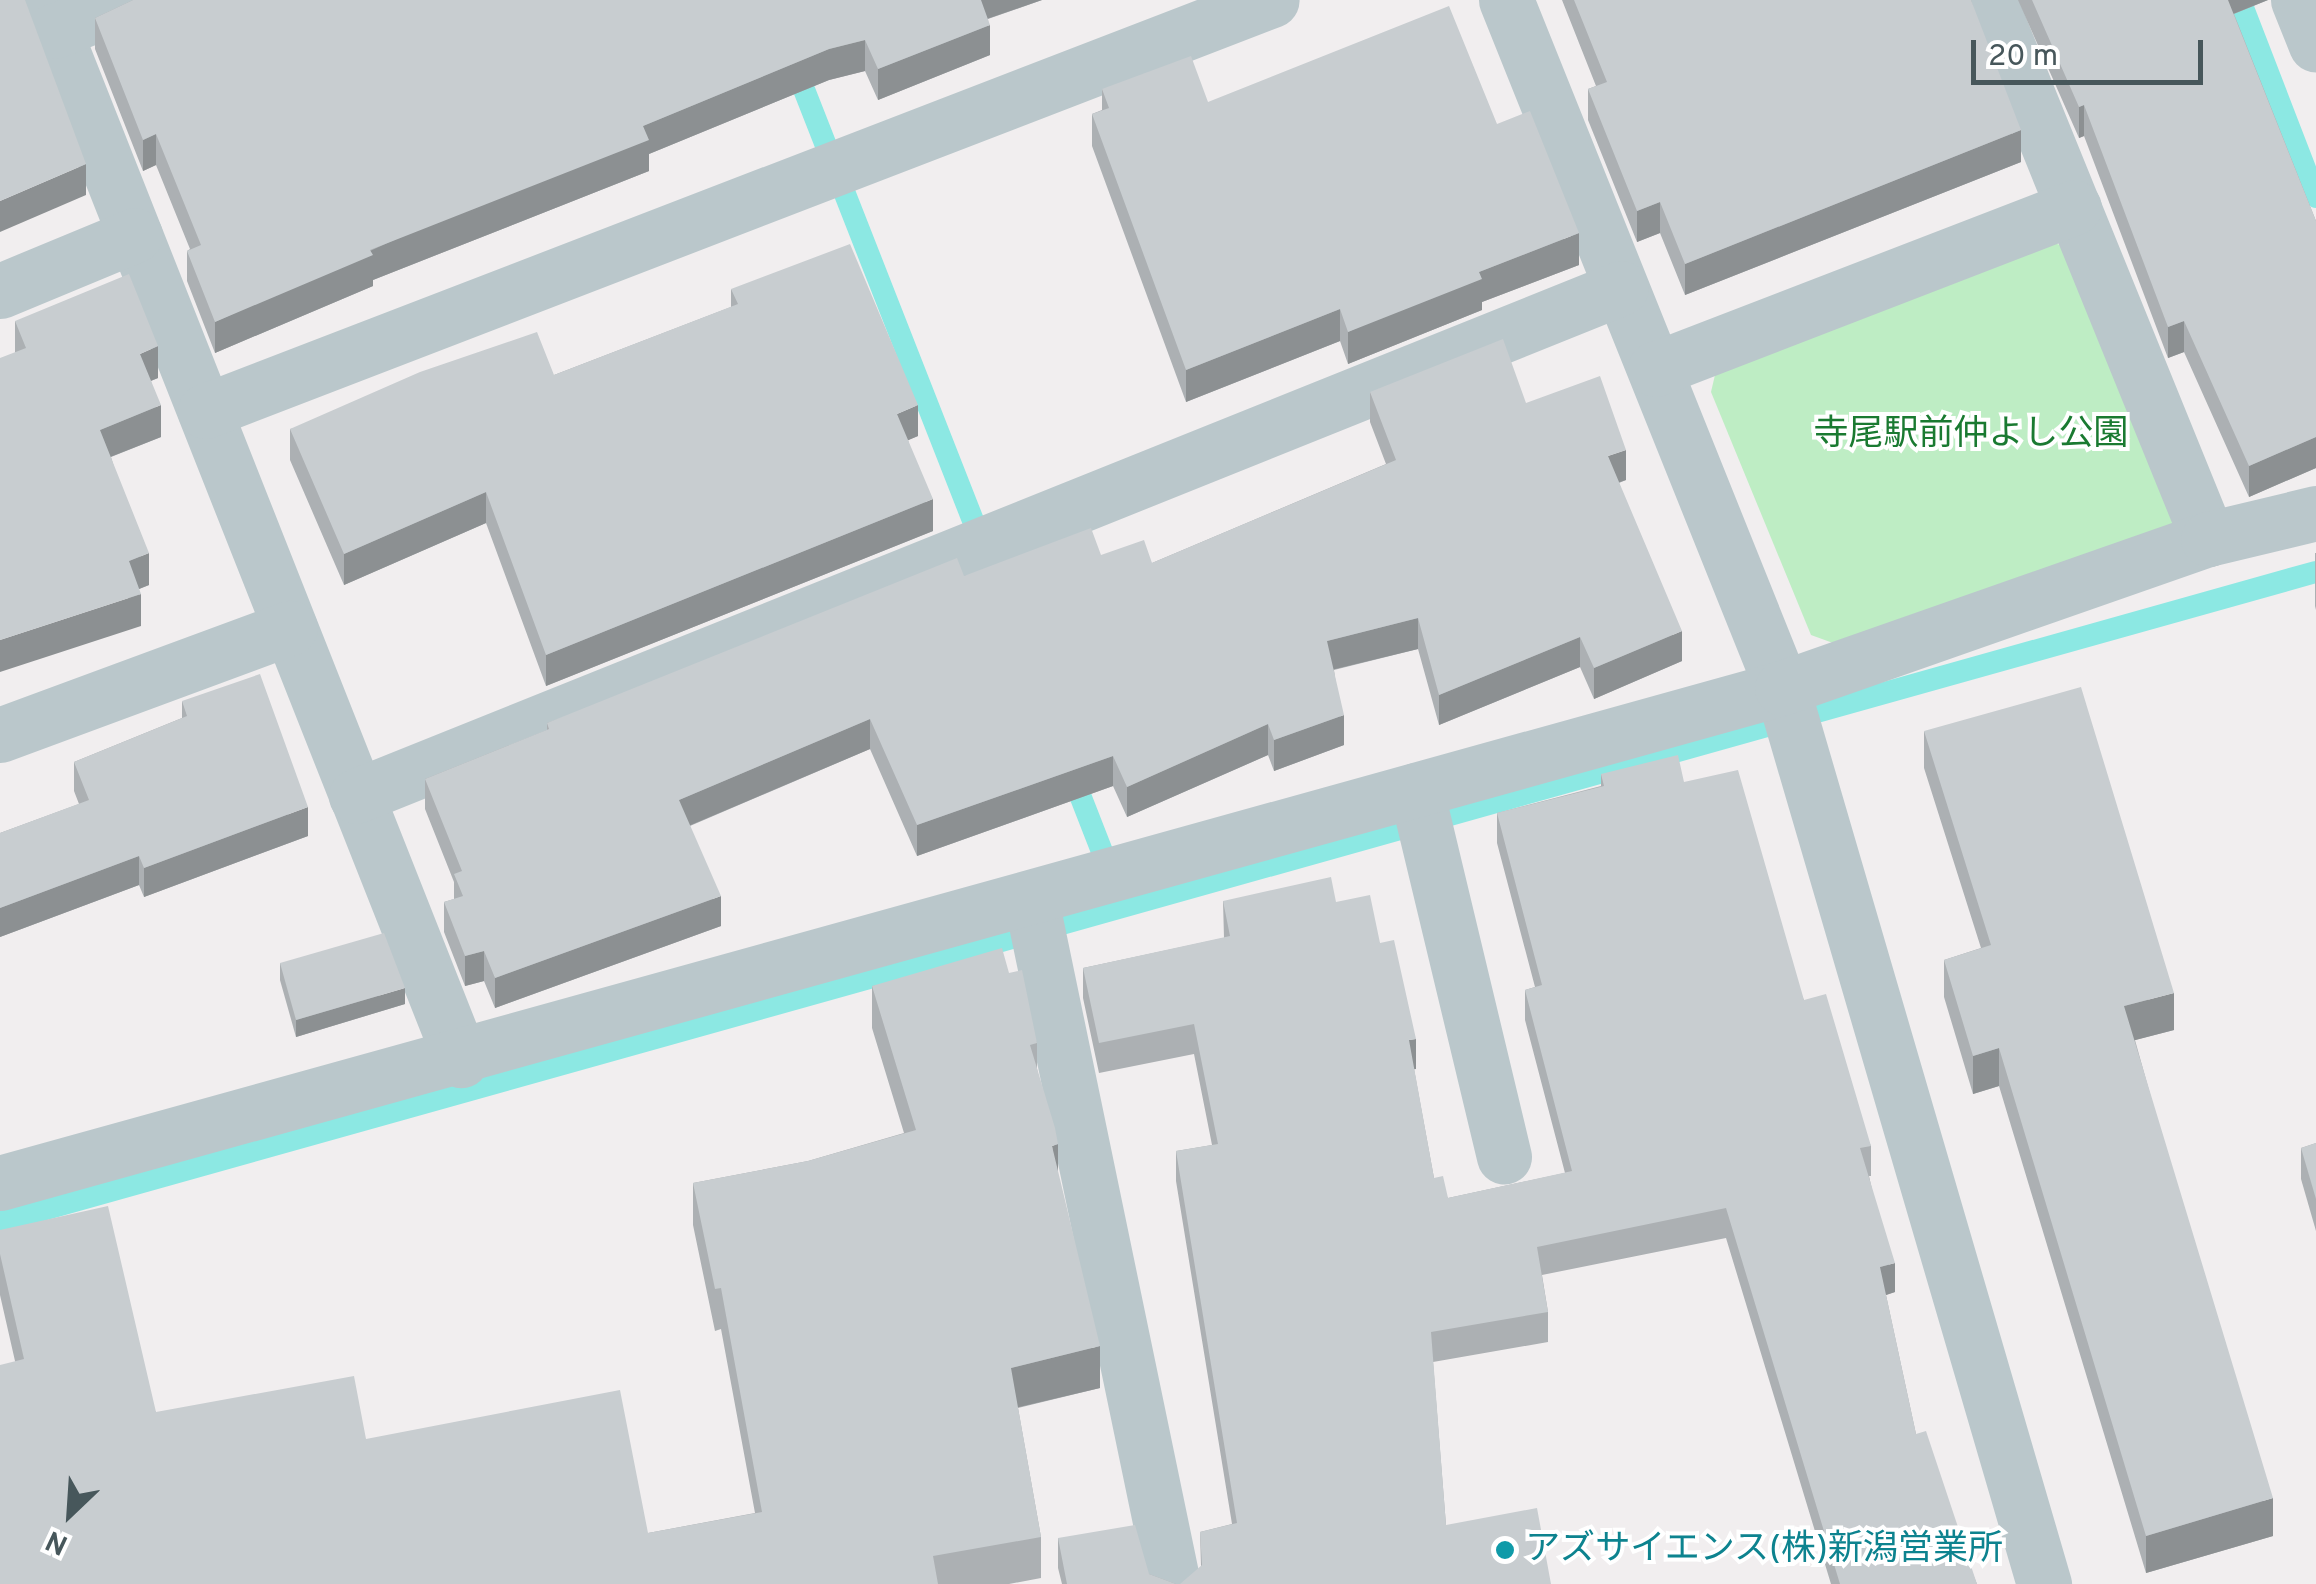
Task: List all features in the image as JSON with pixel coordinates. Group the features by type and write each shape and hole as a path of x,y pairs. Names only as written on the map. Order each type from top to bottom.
{"street":[{"path":"134,0 48,15 460,1060"},
{"path":"204,412 1272,0"},
{"path":"1506,0 1782,688 2044,1584"},
{"path":"1989,0 2208,539"},
{"path":"1655,369 2074,207"},
{"path":"0,290 136,235"},
{"path":"356,796 1621,288"},
{"path":"0,1183 460,1060 1782,688 2208,539 2316,513"},
{"path":"0,735 290,628"},
{"path":"1416,790 1504,1157"},
{"path":"1031,900 1173,1584"}],"green space":[{"name":"寺尾駅前仲よし公園","path":"2037,237 2063,246 2183,516 2162,543 1833,643 1811,635 1711,392 1718,362"}],"building":[{"path":"0,0 25,0 86,164 0,201"},
{"path":"133,0 981,0 990,25 878,69 865,40 829,49 643,126 649,140 370,250 373,255 215,322 187,251 201,245 156,134 143,140 95,18"},
{"path":"1574,0 1971,0 2021,130 1685,264 1660,202 1637,211 1588,89 1607,82"},
{"path":"2032,0 2228,0 2316,221 2316,437 2249,466 2184,321 2168,327 2084,105 2079,107"},
{"path":"1449,6 1497,124 1530,111 1579,233 1479,272 1482,279 1348,332 1340,309 1186,370 1092,114 1109,108 1102,89 1191,56 1208,102"},
{"path":"850,244 918,405 897,414 933,499 546,655 486,492 344,554 290,429 420,372 537,332 554,375 738,304 731,289"},
{"path":"129,274 158,346 140,354 161,405 100,430 149,553 129,561 141,594 0,640 0,358 26,348 15,321"},
{"path":"1503,339 1526,403 1600,376 1626,450 1608,456 1682,631 1594,668 1580,637 1439,695 1418,618 1327,641 1344,715 1274,740 1268,724 1127,787 1113,756 917,825 870,719 679,800 721,896 495,978 484,951 465,956 444,902 463,896 454,874 462,871 425,779 549,729 547,723 957,558 964,576 1091,528 1101,555 1144,540 1152,563 1396,460 1370,392"},
{"path":"260,674 308,807 144,868 139,856 0,908 0,833 89,800 74,762 187,716 182,701"},
{"path":"2081,687 2174,993 2124,1006 2273,1498 2146,1536 1999,1048 1973,1056 1944,960 1991,945 1924,731"},
{"path":"1678,755 1684,782 1738,770 1804,1000 1826,994 1871,1146 1860,1148 1895,1263 1880,1267 1916,1434 1926,1431 1977,1584 1840,1584 1726,1208 1537,1247 1548,1312 1431,1332 1446,1525 1537,1508 1551,1584 1180,1584 1202,1565 1200,1532 1237,1523 1176,1151 1218,1144 1194,1024 1099,1043 1083,968 1230,936 1223,901 1331,877 1336,902 1370,895 1380,943 1394,940 1416,1039 1409,1040 1434,1178 1443,1176 1448,1198 1572,1171 1525,990 1542,985 1497,813 1604,786 1601,774"},
{"path":"384,933 405,988 296,1020 280,963"},
{"path":"1002,948 1009,973 1022,970 1037,1043 1030,1045 1055,1128 1058,1144 1052,1146 1100,1346 1011,1368 1041,1537 933,1556 938,1584 0,1584 0,1365 24,1359 0,1254 0,1230 108,1206 156,1412 354,1376 366,1439 620,1390 648,1533 762,1512 721,1288 715,1289 693,1183 808,1161 916,1130 872,986"},
{"path":"2316,1143 2316,1199 2301,1148"},
{"path":"1135,1525 1149,1574 1176,1584 1067,1584 1058,1538"}],"waterway":[{"path":"2240,0 2316,197"},
{"path":"794,64 983,546"},
{"path":"0,1222 2316,572"},
{"path":"1071,772 1112,877"}],"place":[{"name":"アズサイエンス(株)新潟営業所","path":"1505,1550"}]}
